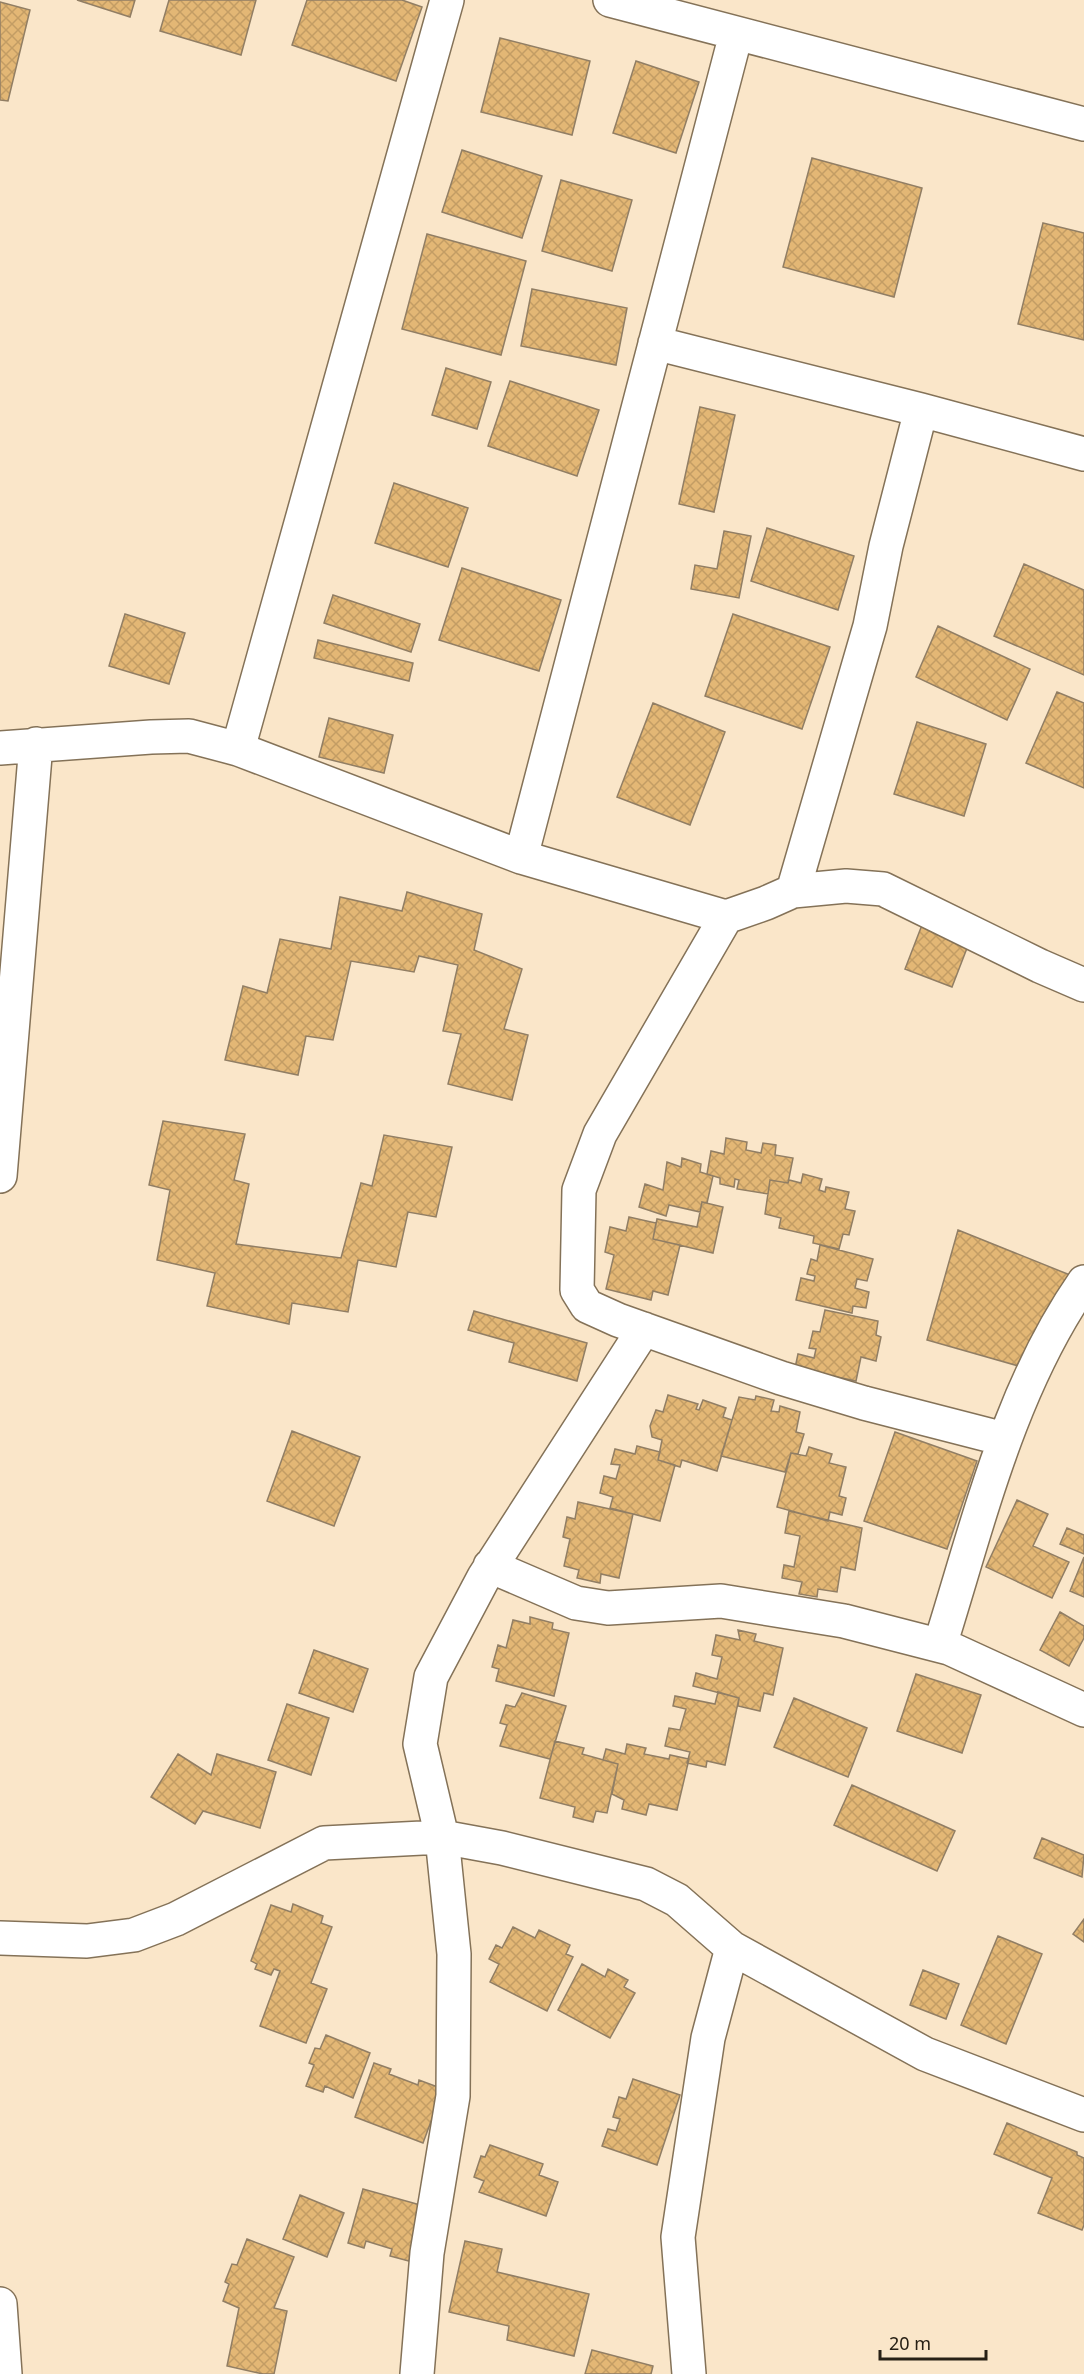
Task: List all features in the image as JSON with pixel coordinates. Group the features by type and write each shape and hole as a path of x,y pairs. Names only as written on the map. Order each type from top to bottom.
{"street":[{"path":"238,749 447,0"},
{"path":"610,0 1084,124"},
{"path":"521,857 736,34"},
{"path":"655,343 1084,454"},
{"path":"793,891 870,626 886,546 921,410"},
{"path":"0,747 189,736 238,749 521,857 726,917 793,891 846,886 883,889 1040,966 1084,985"},
{"path":"0,1176 36,744"},
{"path":"726,917 600,1134 579,1190 577,1290 587,1306 781,1378 854,1400 1004,1439"},
{"path":"940,1645 1004,1439 1036,1365 1064,1311 1084,1281"},
{"path":"417,2374 427,2253 453,2096 454,1954 442,1837 420,1744 431,1677 490,1566 644,1329"},
{"path":"490,1566 576,1603 608,1608 721,1601 844,1621 940,1645 1084,1710"},
{"path":"0,1938 87,1941 134,1935 176,1919 324,1843 442,1837 502,1848 646,1884 677,1900 732,1948 925,2054 1084,2115"},
{"path":"689,2374 678,2237 708,2038 732,1948"},
{"path":"0,2304 5,2374"}],"building":[{"path":"77,0 135,0 130,17"},
{"path":"169,0 256,0 241,55 160,31"},
{"path":"307,0 402,0 422,7 396,81 292,45"},
{"path":"0,2 30,10 8,101 0,100"},
{"path":"500,38 590,61 572,135 481,112"},
{"path":"636,61 699,82 676,153 613,133"},
{"path":"462,150 542,176 522,238 442,212"},
{"path":"812,158 922,188 894,297 783,267"},
{"path":"561,180 632,200 612,271 542,251"},
{"path":"1043,223 1084,233 1084,340 1018,324"},
{"path":"427,234 526,261 501,355 402,329"},
{"path":"532,289 627,308 616,365 521,346"},
{"path":"446,368 491,382 477,429 432,415"},
{"path":"510,381 599,410 577,476 488,446"},
{"path":"700,407 735,415 714,512 679,504"},
{"path":"394,483 468,508 448,567 375,543"},
{"path":"767,528 854,556 838,610 751,581"},
{"path":"724,531 751,536 739,598 691,589 695,565 717,569"},
{"path":"1024,564 1084,590 1084,675 994,636"},
{"path":"462,568 561,600 539,671 439,640"},
{"path":"333,595 420,624 411,652 324,623"},
{"path":"125,614 185,633 169,684 109,666"},
{"path":"733,614 830,647 802,729 705,696"},
{"path":"938,626 1030,669 1007,720 916,677"},
{"path":"318,640 413,663 409,681 314,658"},
{"path":"1057,692 1084,703 1084,788 1026,763"},
{"path":"653,703 725,732 690,825 617,797"},
{"path":"329,718 393,735 384,773 319,757"},
{"path":"917,722 986,744 964,816 894,794"},
{"path":"407,892 482,914 474,950 522,969 504,1029 528,1035 512,1100 448,1084 461,1034 443,1031 458,965 419,956 414,972 351,961 333,1040 306,1036 298,1075 225,1060 243,986 267,993 280,939 331,949 340,897 402,911"},
{"path":"922,925 969,943 952,987 905,969"},
{"path":"163,1121 245,1134 234,1180 249,1184 236,1244 341,1258 361,1183 372,1186 384,1135 452,1147 436,1217 408,1212 396,1267 358,1260 348,1312 292,1303 289,1324 207,1306 215,1273 157,1260 170,1190 149,1185"},
{"path":"726,1138 747,1142 746,1150 761,1153 763,1143 776,1145 775,1155 793,1158 788,1183 770,1180 768,1194 737,1189 739,1180 735,1179 734,1187 720,1184 720,1178 707,1174 711,1151 724,1154"},
{"path":"682,1158 701,1164 700,1172 713,1176 707,1203 702,1202 700,1212 669,1205 666,1216 639,1207 645,1184 663,1190 667,1162 681,1167"},
{"path":"803,1174 822,1179 819,1190 825,1192 826,1187 849,1192 845,1209 855,1211 849,1235 843,1234 839,1249 813,1243 814,1236 779,1228 781,1218 765,1214 770,1180 788,1183 789,1180 801,1183"},
{"path":"702,1202 723,1207 713,1253 653,1239 657,1219 697,1227"},
{"path":"629,1217 656,1223 653,1239 680,1245 668,1295 653,1291 651,1300 606,1289 614,1255 605,1252 610,1227 626,1231"},
{"path":"958,1230 1070,1275 1029,1369 927,1340"},
{"path":"820,1245 873,1259 867,1281 857,1279 855,1288 869,1292 866,1308 853,1306 852,1313 796,1300 801,1278 814,1281 815,1276 807,1274 811,1259 817,1261"},
{"path":"825,1310 878,1321 876,1335 881,1337 876,1361 861,1357 856,1381 795,1368 798,1354 814,1358 816,1349 809,1348 813,1331 820,1332"},
{"path":"474,1311 587,1343 577,1381 509,1362 514,1343 468,1330"},
{"path":"668,1395 698,1404 696,1409 699,1410 703,1400 726,1408 723,1417 732,1420 717,1471 682,1460 680,1467 658,1460 662,1440 652,1437 650,1426 656,1410 663,1412"},
{"path":"756,1396 774,1400 771,1411 779,1412 780,1406 800,1412 796,1432 804,1434 798,1454 791,1453 785,1472 721,1456 739,1397 755,1400"},
{"path":"292,1431 360,1457 334,1526 267,1501"},
{"path":"895,1432 977,1461 947,1549 864,1521"},
{"path":"637,1446 660,1452 658,1460 675,1465 660,1521 610,1508 613,1497 600,1493 604,1476 616,1479 620,1465 611,1464 615,1449 635,1454"},
{"path":"809,1447 832,1454 829,1463 846,1467 839,1496 846,1498 842,1515 830,1512 828,1521 777,1507 791,1453 806,1456"},
{"path":"1017,1500 1048,1514 1033,1546 1069,1562 1052,1598 986,1567"},
{"path":"578,1502 633,1514 619,1578 601,1574 600,1583 577,1578 579,1570 564,1566 570,1539 563,1537 567,1517 575,1519"},
{"path":"789,1511 862,1528 855,1570 841,1567 837,1592 818,1589 817,1597 799,1594 802,1582 782,1578 784,1565 794,1567 800,1536 785,1533"},
{"path":"1067,1528 1084,1535 1084,1554 1060,1544"},
{"path":"1084,1557 1084,1597 1070,1591"},
{"path":"1060,1612 1084,1626 1084,1638 1069,1666 1040,1650"},
{"path":"530,1617 553,1623 552,1629 569,1633 554,1696 496,1681 499,1669 492,1667 498,1645 506,1648 513,1620 530,1624"},
{"path":"738,1630 756,1634 754,1641 783,1648 773,1695 764,1693 760,1711 738,1706 739,1698 693,1686 696,1673 717,1679 722,1657 712,1655 716,1635 740,1640"},
{"path":"314,1650 368,1669 353,1712 299,1693"},
{"path":"916,1674 981,1695 962,1753 897,1731"},
{"path":"718,1692 739,1698 725,1765 707,1761 706,1767 687,1763 690,1752 665,1746 669,1728 680,1730 686,1709 673,1706 675,1696 715,1704"},
{"path":"522,1693 566,1706 550,1759 500,1746 507,1725 500,1723 506,1705 515,1707"},
{"path":"794,1698 867,1728 848,1777 774,1747"},
{"path":"287,1704 329,1718 311,1775 268,1760"},
{"path":"555,1741 584,1748 582,1754 618,1764 607,1813 596,1811 593,1822 573,1817 575,1807 540,1798"},
{"path":"627,1744 646,1748 644,1754 669,1759 670,1755 689,1759 677,1810 649,1804 646,1815 622,1809 624,1800 612,1794 618,1764 603,1760 606,1749 625,1754"},
{"path":"178,1754 211,1775 217,1754 276,1772 260,1828 203,1811 195,1824 151,1797"},
{"path":"852,1785 955,1831 937,1871 834,1825"},
{"path":"1042,1838 1084,1855 1082,1877 1034,1858"},
{"path":"293,1904 323,1916 321,1923 332,1927 311,1983 327,1989 306,2043 260,2026 280,1971 274,1969 271,1975 255,1969 257,1964 251,1961 271,1905 291,1912"},
{"path":"1084,1919 1084,1942 1073,1934"},
{"path":"513,1927 535,1938 539,1930 570,1945 566,1954 573,1957 547,2011 490,1982 499,1964 489,1959 496,1945 502,1948"},
{"path":"998,1936 1042,1954 1006,2044 961,2025"},
{"path":"582,1964 605,1977 608,1969 628,1980 624,1987 635,1993 610,2038 558,2010"},
{"path":"923,1970 959,1984 946,2019 910,2005"},
{"path":"326,2035 370,2053 353,2098 325,2086 323,2092 306,2086 314,2065 309,2063 315,2048 320,2049"},
{"path":"374,2063 391,2069 389,2074 418,2085 419,2080 443,2089 423,2143 355,2117"},
{"path":"633,2079 680,2095 657,2165 602,2146 608,2129 616,2131 620,2119 613,2117 619,2097 626,2099"},
{"path":"1007,2123 1077,2152 1077,2155 1084,2158 1084,2225 1082,2230 1038,2213 1052,2178 994,2154"},
{"path":"490,2145 543,2164 539,2175 558,2182 546,2216 479,2192 484,2181 474,2177 481,2156 485,2157"},
{"path":"363,2189 424,2206 409,2261 390,2256 392,2249 366,2241 364,2248 348,2243"},
{"path":"300,2195 344,2213 327,2257 283,2239"},
{"path":"247,2239 294,2257 274,2308 287,2311 274,2374 263,2374 227,2366 239,2308 223,2301 229,2284 225,2282 232,2264 237,2265"},
{"path":"465,2241 502,2249 497,2272 589,2294 574,2356 507,2340 509,2326 449,2312"},
{"path":"592,2350 653,2366 651,2374 585,2374"}]}
